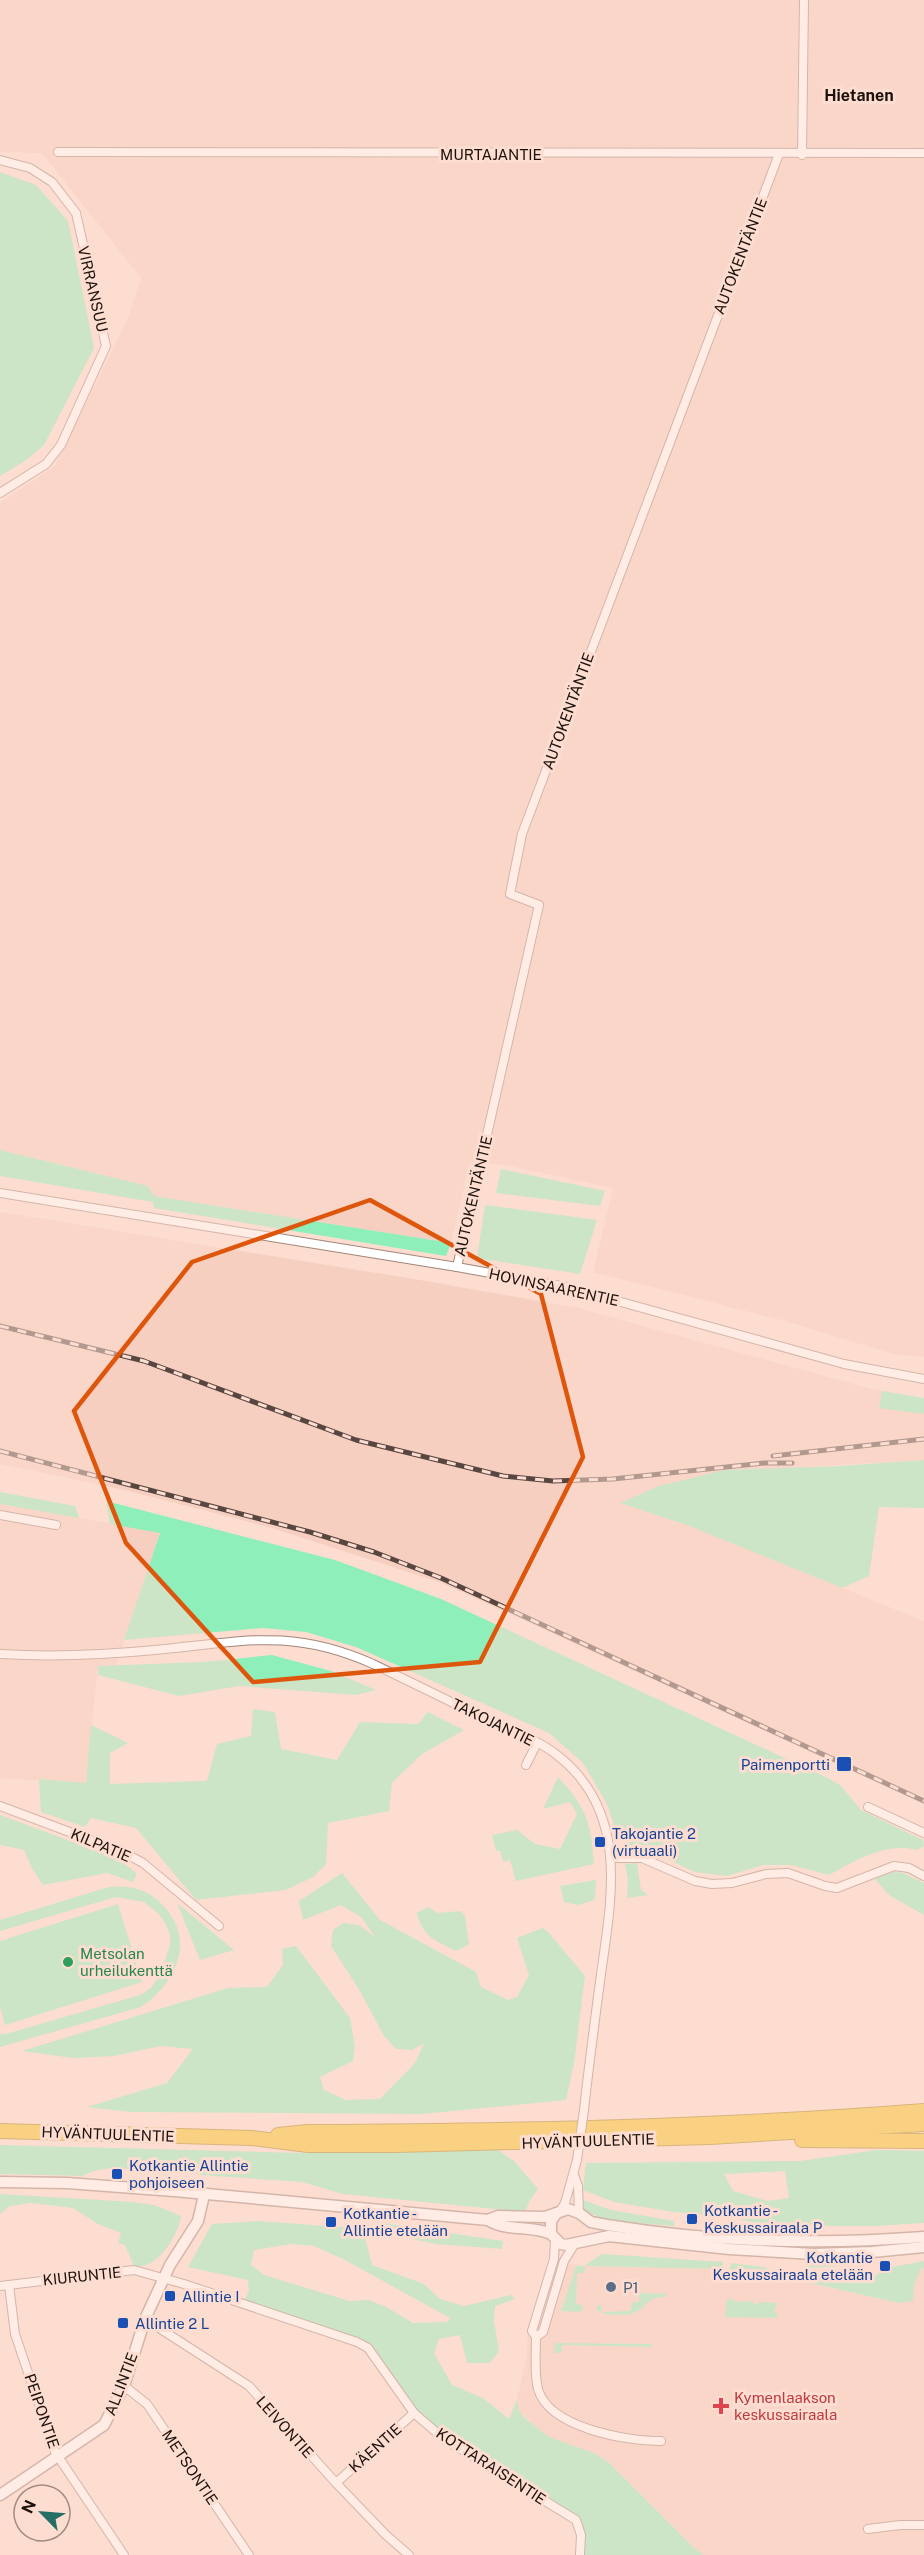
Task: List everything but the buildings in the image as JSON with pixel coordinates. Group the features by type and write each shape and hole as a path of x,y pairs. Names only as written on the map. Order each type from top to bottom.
{"highway":[{"name":"HYVÄNTUULENTIE","path":"252,2138 308,2132 502,2131 669,2126 924,2111"},
{"name":"HYVÄNTUULENTIE","path":"0,2131 252,2138 308,2145 342,2145 710,2137 924,2124"},
{"path":"710,2137 924,2141"}],"street":[{"path":"802,155 804,0"},
{"name":"MURTAJANTIE","path":"58,152 802,155 924,153"},
{"name":"AUTOKENTÄNTIE","path":"457,1267 539,905 510,894 522,834 778,154"},
{"name":"VIRRANSUU","path":"0,160 30,168 52,182 76,213 106,346 61,445 46,464 0,493"},
{"name":"HOVINSAARENTIE","path":"0,1193 567,1287 844,1364 924,1379"},
{"path":"0,1515 56,1525"},
{"name":"TAKOJANTIE","path":"0,1654 91,1654 262,1639 306,1642 355,1656 537,1743 557,1755 579,1776 598,1809 609,1839 612,1858 611,1895 577,2160 565,2204 558,2212"},
{"path":"526,1765 537,1743"},
{"name":"KILPATIE","path":"0,1806 123,1852 143,1863 219,1926"},
{"path":"868,1807 924,1833"},
{"path":"612,1858 642,1858 695,1881 712,1884 732,1883 766,1874 788,1873 837,1888 894,1866 909,1868 924,1876"},
{"name":"TAKOJANTIE","path":"574,2175 578,2186 581,2216"},
{"path":"0,2182 79,2184 488,2220 498,2216 535,2217 568,2209 591,2222 618,2227 738,2238 816,2241 924,2237"},
{"name":"ALLINTIE","path":"0,2496 104,2425 124,2386 145,2319 164,2278 198,2221 204,2195"},
{"path":"558,2212 551,2221 554,2259 532,2331 537,2337 538,2389 546,2405 555,2415 618,2437 661,2441"},
{"path":"537,2337 543,2332 564,2261 584,2233 581,2216"},
{"path":"488,2220 497,2226 534,2229 553,2237 561,2244 623,2236 729,2249 814,2254 924,2247"},
{"name":"KIURUNTIE","path":"4,2285 134,2270 164,2278"},
{"name":"KOTTARAISENTIE","path":"164,2278 357,2342 368,2348 414,2413 444,2439 576,2520 580,2535 580,2555"},
{"name":"PEIPONTIE","path":"4,2285 15,2334 58,2457 124,2555"},
{"name":"LEIVONTIE","path":"145,2319 249,2386 336,2483 386,2535 409,2555"},
{"name":"METSONTIE","path":"124,2386 147,2404 249,2555"},
{"name":"KÄENTIE","path":"336,2483 414,2413"},
{"path":"868,2529 924,2525"}],"highlighted area":[{"path":"370,1200 541,1294 583,1457 480,1662 253,1682 126,1543 74,1411 192,1262"}],"shaded area":[{"path":"0,0 924,0 924,1357 893,1354 785,1321 593,1272 613,1188 504,1165 470,1162 451,1243 154,1196 148,1186 0,1150 0,503 55,466 129,316 141,278 42,153 0,152"},
{"path":"0,1212 578,1308 872,1389 924,1398 924,1460 805,1467 621,1503 687,1525 924,1621 924,1804 442,1583 272,1528 125,1490 0,1464"},
{"path":"0,1504 160,1532 116,1666 98,1667 86,1783 0,1778"},
{"name":"Kymenlaakson keskussairaala","path":"549,2262 584,2266 704,2268 803,2277 803,2282 899,2303 914,2285 921,2268 924,2268 924,2555 704,2555 694,2548 601,2457 549,2437 540,2430 519,2411 517,2400 527,2356 528,2327"}],"green space":[{"path":"0,172 36,185 68,221 94,348 44,445 25,461 0,476"},
{"path":"0,1150 148,1186 154,1196 451,1243 446,1256 154,1208 153,1202 0,1176"},
{"path":"501,1169 605,1191 600,1206 496,1193"},
{"path":"485,1205 597,1220 580,1274 477,1258"},
{"path":"882,1391 924,1398 924,1414 879,1408"},
{"path":"924,1460 924,1508 879,1507 869,1576 842,1588 687,1525 620,1503 659,1486 724,1470"},
{"path":"0,1492 75,1506 79,1518 0,1504"},
{"path":"106,1501 335,1560 441,1599 830,1779 841,1786 861,1810 923,1840 924,1846 917,1850 893,1849 871,1854 829,1875 791,1865 763,1865 727,1876 695,1872 645,1849 632,1848 619,1839 607,1804 583,1763 549,1733 356,1647 306,1632 263,1628 124,1640 160,1533 110,1524"},
{"path":"272,1655 331,1671 376,1690 356,1695 239,1686 179,1696 98,1675 98,1666 204,1662"},
{"path":"253,1709 275,1712 281,1749 337,1760 360,1722 418,1724 428,1712 464,1730 422,1754 392,1783 389,1811 328,1823 326,1864 313,1877 286,1890 196,1900 136,1828 91,1818 85,1827 41,1812 39,1779 86,1783 91,1725 128,1743 110,1753 110,1784 207,1781 217,1744 251,1736"},
{"path":"558,1777 575,1798 586,1817 594,1864 516,1881 510,1860 503,1862 500,1851 496,1851 492,1835 517,1830 535,1844 560,1849 577,1814 570,1802 543,1809"},
{"path":"0,1815 119,1859 137,1874 133,1882 107,1873 43,1885 24,1850 0,1845"},
{"path":"637,1863 641,1890 648,1895 627,1898 628,1881 625,1864"},
{"path":"893,1872 903,1873 924,1883 924,1915 889,1895 875,1879"},
{"path":"342,1873 380,1920 476,1972 481,1987 508,2000 517,1997 529,1975 517,1938 543,1928 549,1933 585,1976 574,2063 566,2100 422,2114 131,2112 87,2107 167,2083 193,2049 161,2046 114,2056 73,2058 22,2051 228,1988 267,1987 283,1965 282,1949 296,1946 350,2018 355,2047 353,2061 320,2077 324,2090 346,2100 380,2099 415,2063 424,2043 412,2050 396,2049 384,2036 360,1991 331,1946 333,1930 343,1923 359,1925 375,1937 361,1917 341,1905 303,1920 299,1901"},
{"path":"596,1880 595,1900 578,1905 564,1902 560,1886"},
{"path":"109,1887 141,1890 154,1897 167,1910 175,1923 180,1950 171,1976 153,1998 141,2007 0,2047 0,2034 140,1995 151,1988 159,1976 170,1946 170,1934 159,1914 144,1902 116,1897 0,1931 0,1920"},
{"path":"177,1903 234,1950 200,1960"},
{"name":"Metsolan urheilukenttä","path":"118,1904 142,1982 5,2025 0,2007 0,1941"},
{"path":"428,1907 438,1913 461,1911 465,1916 469,1944 456,1951 431,1937 422,1927 417,1913"},
{"path":"0,2145 301,2153 498,2150 514,2161 538,2189 525,2212 343,2194 302,2182 201,2175 179,2167 171,2176 115,2168 83,2176 0,2174"},
{"path":"877,2150 924,2151 924,2223 875,2226 771,2226 724,2216 674,2212 614,2202 583,2190 586,2163 800,2161","holes":["785,2171 789,2198 767,2201 733,2191 724,2174"]},
{"path":"0,2194 133,2202 154,2205 181,2216 174,2236 160,2256 149,2264 135,2268 125,2245 118,2243 121,2233 98,2224 73,2208 31,2203 10,2206 0,2214"},
{"path":"583,2200 611,2210 674,2221 674,2226 608,2221 583,2210"},
{"path":"259,2221 338,2227 362,2225 372,2265 424,2284 440,2299 464,2306 511,2295 515,2299 495,2306 494,2321 499,2351 490,2363 467,2363 460,2335 439,2339 434,2353 452,2385 483,2398 509,2419 517,2400 519,2411 525,2418 549,2437 594,2453 608,2462 694,2548 704,2555 584,2555 585,2535 580,2519 448,2437 417,2410 371,2344 245,2301 249,2290 248,2280 188,2267 212,2224","holes":["291,2244 314,2246 345,2260 450,2318 447,2322 413,2323 369,2300 349,2301 264,2275 251,2265 254,2250"]},
{"path":"377,2222 503,2241 502,2249 436,2244 378,2232"},
{"path":"602,2254 723,2262 723,2269 585,2266 584,2273 577,2273 576,2304 583,2305 583,2310 561,2311 576,2266 584,2266"},
{"path":"813,2258 844,2261 844,2266 807,2268"},
{"path":"924,2261 924,2268 921,2269 914,2285 913,2301 899,2303 810,2283 815,2277 877,2275 882,2269"},
{"path":"731,2263 764,2267 777,2272 779,2276 730,2270"},
{"path":"639,2293 667,2294 667,2297 655,2298 630,2314 609,2314 600,2312 597,2310 597,2305 601,2305 602,2312 631,2311 632,2302 639,2302"},
{"path":"727,2299 735,2300 735,2302 753,2301 753,2304 777,2303 774,2313 777,2313 777,2318 725,2317"},
{"path":"555,2343 652,2344 652,2347 562,2345 561,2353 554,2353"}],"railway":[{"path":"0,1326 144,1361 356,1440 503,1476 553,1481 613,1479 765,1463 792,1463"},
{"path":"773,1456 924,1439"},
{"path":"0,1451 310,1532 374,1552 441,1578 924,1801"}],"place":[{"name":"Paimenportti","path":"844,1764"},
{"name":"Takojantie 2 (virtuaali)","path":"600,1842"},
{"name":"Metsolan urheilukenttä","path":"68,1962"},
{"name":"Kotkantie Allintie pohjoiseen","path":"117,2174"},
{"name":"Kotkantie - Keskussairaala P","path":"692,2219"},
{"name":"Kotkantie - Allintie etelään","path":"331,2222"},
{"name":"Kotkantie Keskussairaala etelään","path":"885,2266"},
{"name":"P1","path":"611,2287"},
{"name":"Allintie I","path":"170,2296"},
{"name":"Allintie 2 L","path":"123,2323"},
{"name":"Kymenlaakson keskussairaala","path":"721,2406"}],"district":[{"name":"Hietanen","path":"859,95"}]}
